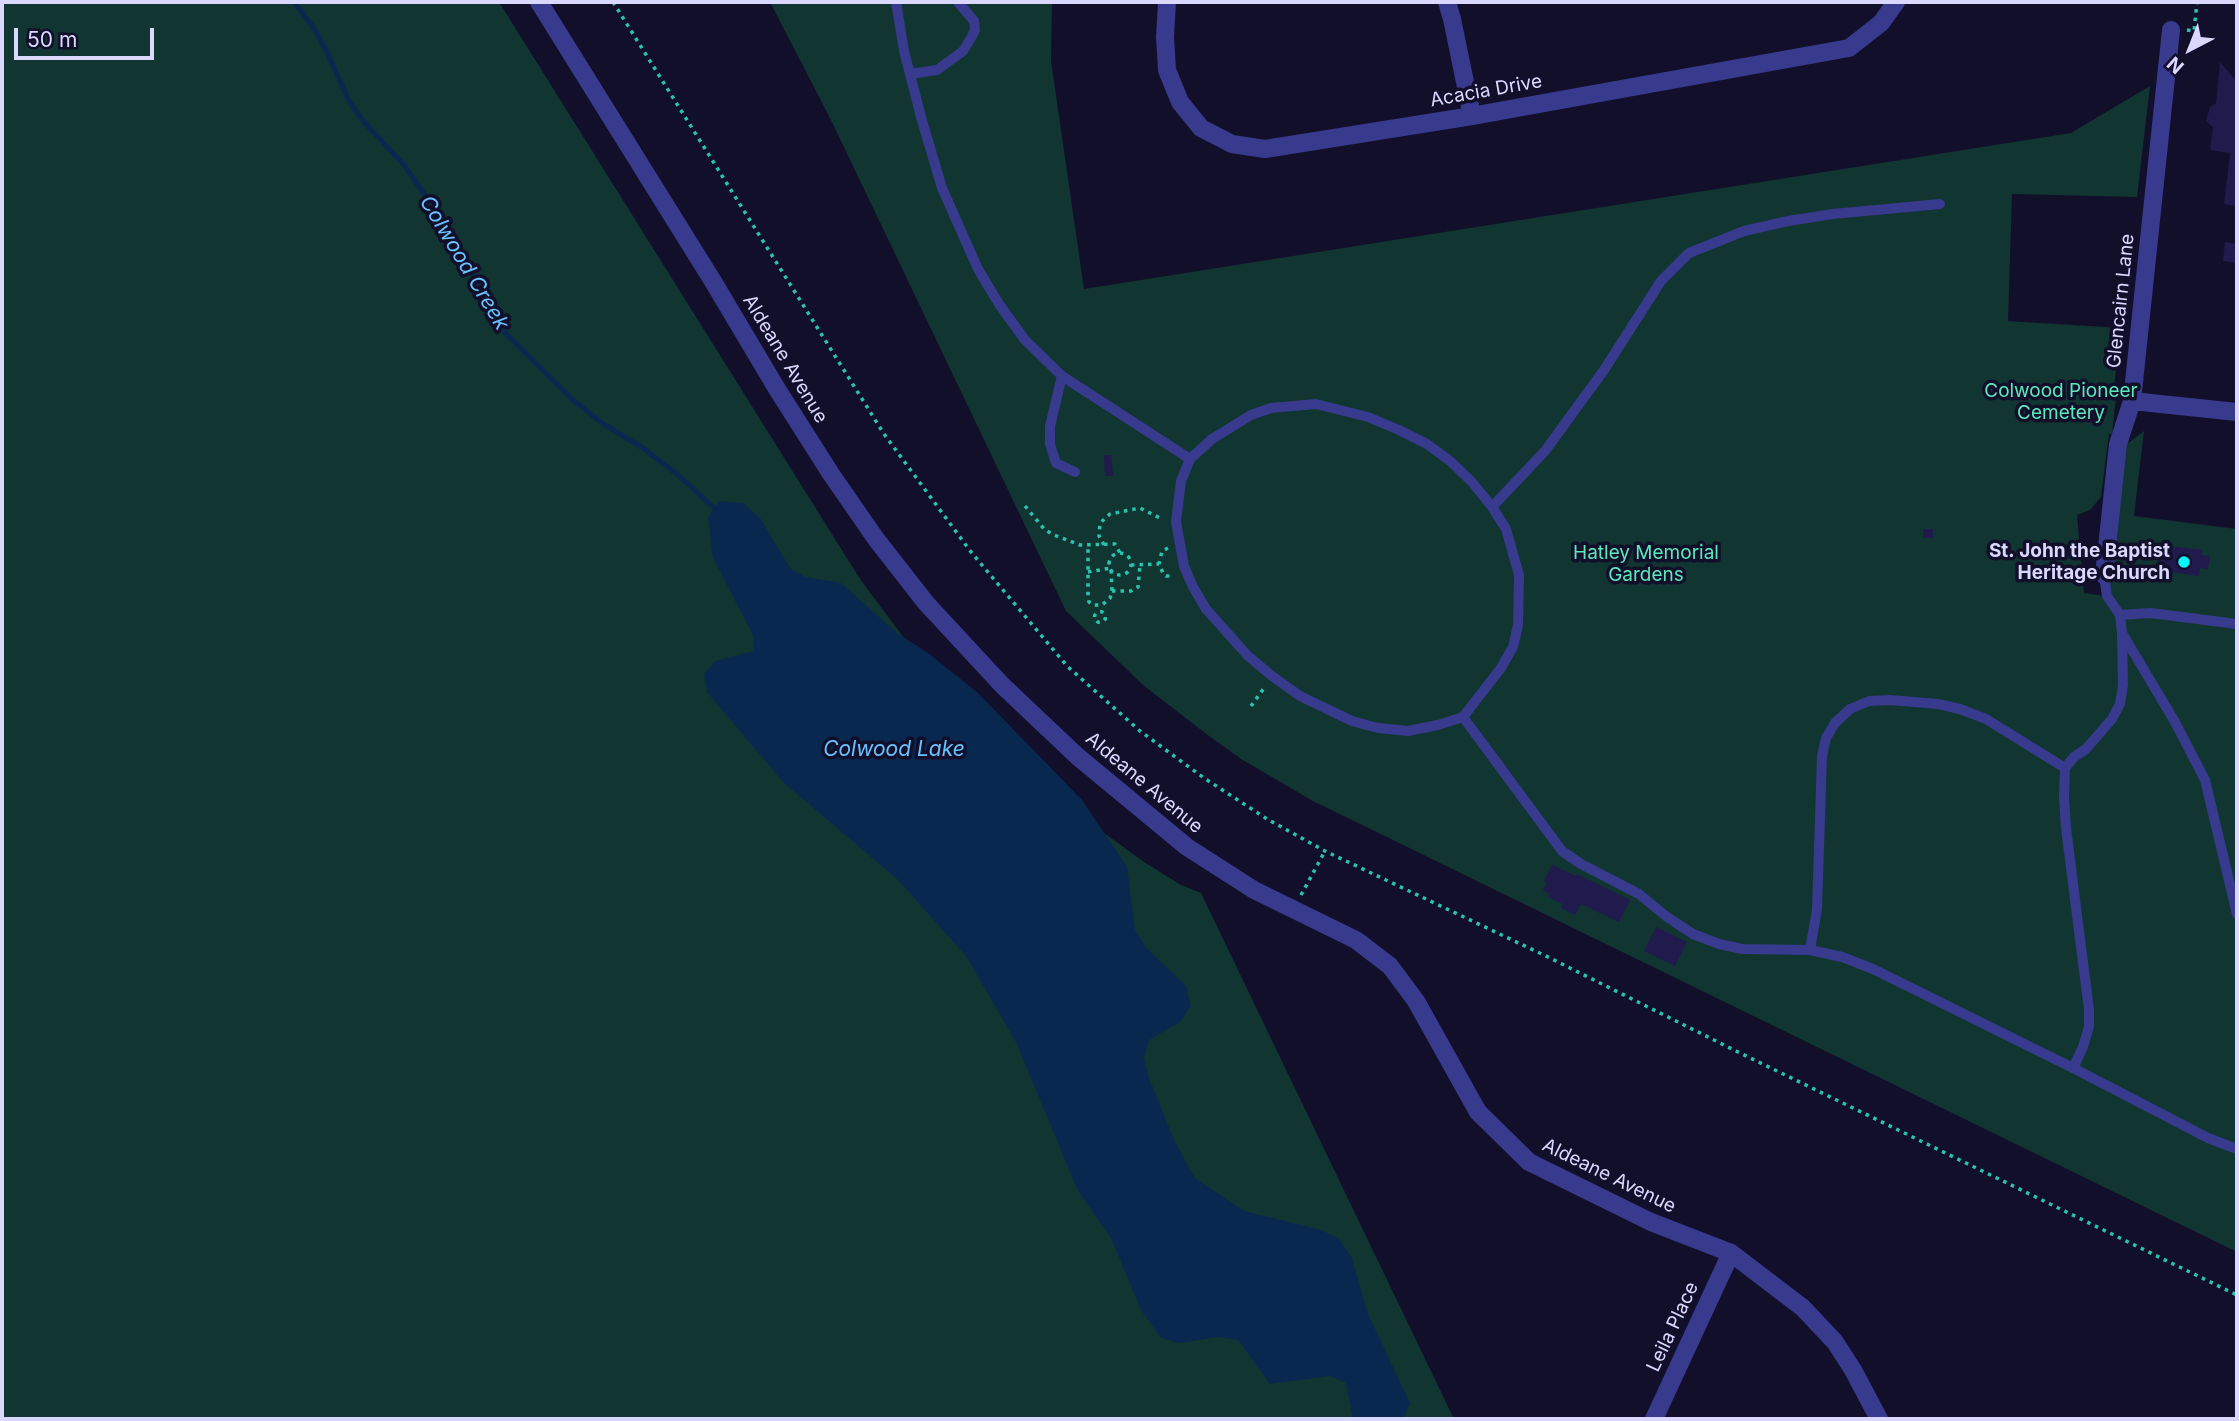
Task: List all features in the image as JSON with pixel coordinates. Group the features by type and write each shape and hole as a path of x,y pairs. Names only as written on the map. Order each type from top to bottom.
{"street":[{"name":"Aldeane Avenue","path":"539,2 804,432 876,538 926,603 1002,685 1097,772 1187,847 1254,890 1356,940 1390,966 1416,1000 1478,1112 1529,1162 1651,1222 1731,1253 1803,1308 1835,1342 1879,1419"},
{"name":"Acacia Drive","path":"1167,2 1167,70 1180,102 1201,128 1232,144 1265,149 1472,116 1849,48 1881,23 1896,2"},
{"path":"1447,2 1472,116"},
{"name":"Glencairn Lane","path":"2104,576 2118,444 2132,401 2171,30"},
{"path":"2132,401 2237,412"},
{"name":"Leila Place","path":"1654,1419 1731,1253"}],"lane":[{"path":"896,2 910,74 931,154 942,188 978,269 1025,340 1062,376 1190,459"},
{"path":"910,74 937,70 963,51 975,30 974,21 958,2"},
{"path":"1492,507 1545,451 1604,370 1661,281 1689,253 1744,232 1788,221 1940,204"},
{"path":"1062,376 1050,426 1050,444 1056,463 1075,472"},
{"path":"1316,404 1368,416 1427,444 1450,461 1472,482 1506,529 1519,575 1518,625 1513,647 1501,668 1463,717 1408,730 1378,728 1352,721 1327,709 1300,696 1272,677 1226,633 1206,609 1186,572 1176,522 1181,481 1190,459 1212,439 1251,415 1271,408 1316,404"},
{"path":"2073,1068 2083,1047 2090,1010 2075,914 2066,828 2065,768 2112,719 2120,704 2123,673 2120,615 2107,596 2104,576"},
{"path":"2120,615 2150,613 2237,624"},
{"path":"2122,633 2175,722 2205,780 2237,914"},
{"path":"1811,950 1817,909 1822,756 1826,738 1835,723 1850,709 1869,701 1890,700 1938,704 1960,709 1986,719 2065,768"},
{"path":"1463,717 1562,851 1639,894 1693,934 1718,944 1742,949 1811,950 1842,957 1873,969 2208,1138 2237,1149"}],"path":[{"path":"612,2 884,434 971,552 1067,666 1140,731 1204,778 1325,851 1548,957 2237,1296"},
{"path":"2171,30 2194,31 2197,2"},
{"path":"1025,506 1045,530 1071,542 1088,546 1115,544 1120,553 1128,556 1131,565"},
{"path":"1104,545 1100,536 1100,523 1110,514 1140,508 1159,518 1176,522"},
{"path":"1088,546 1089,602 1098,609 1112,591 1112,556 1120,553"},
{"path":"1111,568 1114,572 1123,574 1131,565 1159,564"},
{"path":"1112,591 1138,587 1140,565"},
{"path":"1088,572 1111,568"},
{"path":"1251,706 1272,677"},
{"path":"1293,910 1325,851"}],"green space":[{"path":"2,2 499,2 860,579 924,665 1067,806 1144,862 1181,885 1201,893 1454,1419 2,1419"},
{"name":"Hatley Memorial Gardens","path":"770,2 1052,2 1051,61 1084,289 2071,133 2150,86 2137,197 2012,194 2008,321 2121,328 2112,434 2109,434 2101,497 2090,510 2077,515 2084,593 2105,596 2124,446 2144,431 2134,516 2237,529 2237,1252 1313,801 1241,759 1143,685 1066,611 831,120"}],"water":[{"name":"Colwood Lake","path":"719,501 743,503 760,518 790,568 805,577 841,583 897,633 928,653 978,693 1082,800 1127,867 1135,930 1146,947 1186,986 1191,1006 1180,1022 1149,1040 1144,1058 1149,1078 1175,1142 1195,1178 1244,1211 1321,1230 1339,1239 1352,1258 1367,1312 1410,1403 1403,1419 1353,1419 1346,1383 1330,1376 1270,1384 1238,1340 1218,1337 1179,1343 1161,1338 1141,1310 1111,1238 1078,1191 1016,1042 966,956 898,880 783,782 707,692 704,674 715,661 754,651 753,635 713,558 708,517"}],"building":[{"path":"2220,62 2237,82 2237,206 2224,204 2230,153 2210,150 2213,127 2206,121 2210,107 2216,103"},
{"path":"2225,242 2237,244 2237,263 2223,261"},
{"path":"1104,455 1111,455 1113,476 1105,476"},
{"path":"1923,529 1933,529 1933,538 1923,538"},
{"name":"St. John the Baptist Heritage Church","path":"2160,545 2203,550 2202,555 2210,556 2208,569 2200,568 2199,576 2157,570"},
{"path":"1552,865 1630,900 1619,922 1581,904 1575,915 1561,908 1563,904 1548,897 1549,894 1543,890 1547,882 1544,881"},
{"path":"1656,927 1687,942 1675,966 1644,951"}],"waterway":[{"name":"Colwood Creek","path":"294,2 326,50 349,101 364,122 404,165 437,212 505,333 573,400 602,423 643,448 713,507"}],"place":[{"name":"St. John the Baptist Heritage Church","path":"2184,562"}],"park label":[{"name":"Colwood Pioneer Cemetery","path":"2061,402"}]}
